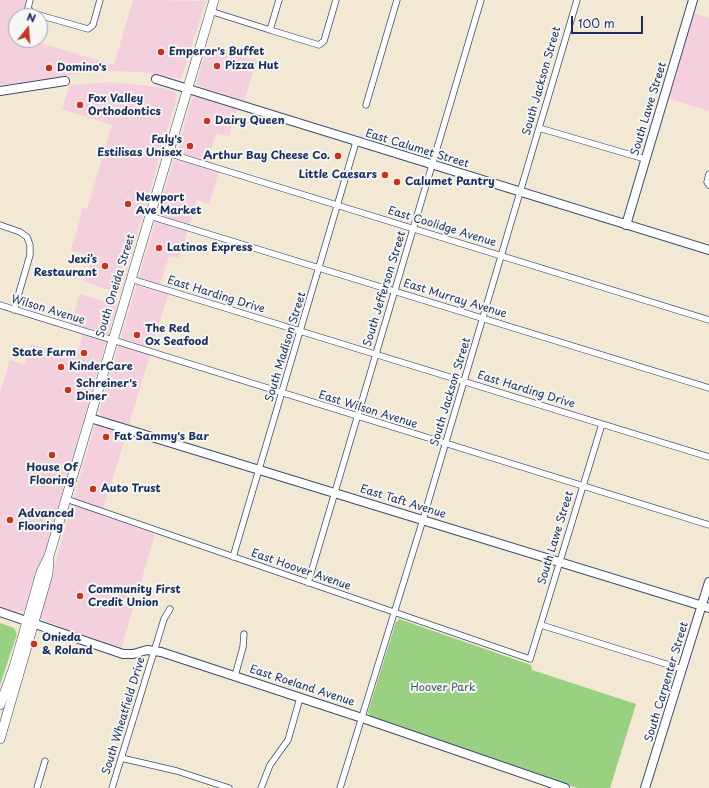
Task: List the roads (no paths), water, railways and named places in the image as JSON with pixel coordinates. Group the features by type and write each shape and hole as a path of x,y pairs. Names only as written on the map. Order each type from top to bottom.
{"main road":[{"name":"South Oneida Street","path":"0,739 31,622 42,572 49,556 214,0"},
{"name":"South Oneida Street","path":"0,705 31,622"}],"street":[{"path":"30,0 28,8 32,13 88,29 93,25 100,0"},
{"path":"270,30 279,0"},
{"path":"210,11 321,45 324,41 336,0"},
{"path":"366,104 397,0"},
{"name":"South Jefferson Street","path":"308,583 481,0"},
{"name":"South Jackson Street","path":"340,788 395,614 577,0"},
{"name":"South Lawe Street","path":"626,225 693,0"},
{"name":"East Calumet Street","path":"156,79 709,250"},
{"path":"0,91 65,81"},
{"path":"539,128 645,159"},
{"name":"South Madison Street","path":"233,557 320,268 356,142"},
{"name":"East Coolidge Avenue","path":"168,153 709,320"},
{"path":"709,174 707,182 709,185"},
{"name":"East Murray Avenue","path":"150,216 709,388"},
{"path":"0,225 20,232 27,237 30,245 30,255 14,310"},
{"name":"East Harding Drive","path":"131,279 709,457"},
{"name":"Wilson Avenue","path":"0,306 112,341"},
{"name":"East Wilson Avenue","path":"112,341 709,525"},
{"name":"East Taft Avenue","path":"90,418 705,607"},
{"name":"South Lawe Street","path":"530,659 602,424"},
{"name":"East Hoover Avenue","path":"66,499 395,614 530,659"},
{"name":"South Carpenter Street","path":"646,788 682,669 705,607 709,582"},
{"name":"South Wheatfield Drive","path":"112,788 164,619 170,609"},
{"name":"East Roeland Avenue","path":"0,612 122,654 128,655 142,651 155,650 362,718 565,788"},
{"path":"541,625 682,669"},
{"path":"235,676 244,647 244,634"},
{"path":"262,788 270,765 288,740 300,698"},
{"path":"122,758 177,771 229,788"},
{"path":"38,788 46,761"}],"place":[{"name":"Emperor's Buffet","path":"161,52"},
{"name":"Pizza Hut","path":"217,66"},
{"name":"Domino's","path":"49,68"},
{"name":"Fox Valley Orthodontics","path":"80,105"},
{"name":"Dairy Queen","path":"207,121"},
{"name":"Faly's Estilisas Unisex","path":"190,146"},
{"name":"Arthur Bay Cheese Co.","path":"338,156"},
{"name":"Little Caesars","path":"385,175"},
{"name":"Calumet Pantry","path":"397,182"},
{"name":"Newport Ave Market","path":"128,204"},
{"name":"Latinos Express","path":"159,248"},
{"name":"Jexi’s Restaurant","path":"105,266"},
{"name":"The Red Ox Seafood","path":"137,335"},
{"name":"State Farm","path":"84,353"},
{"name":"KinderCare","path":"61,367"},
{"name":"Schreiner's Diner","path":"68,390"},
{"name":"Fat Sammy's Bar","path":"106,437"},
{"name":"House Of Flooring","path":"52,455"},
{"name":"Auto Trust","path":"93,489"},
{"name":"Advanced Flooring","path":"10,520"},
{"name":"Community First Credit Union","path":"80,596"},
{"name":"Onieda & Roland","path":"34,644"}],"park label":[{"name":"Hoover Park","path":"443,688"}]}
